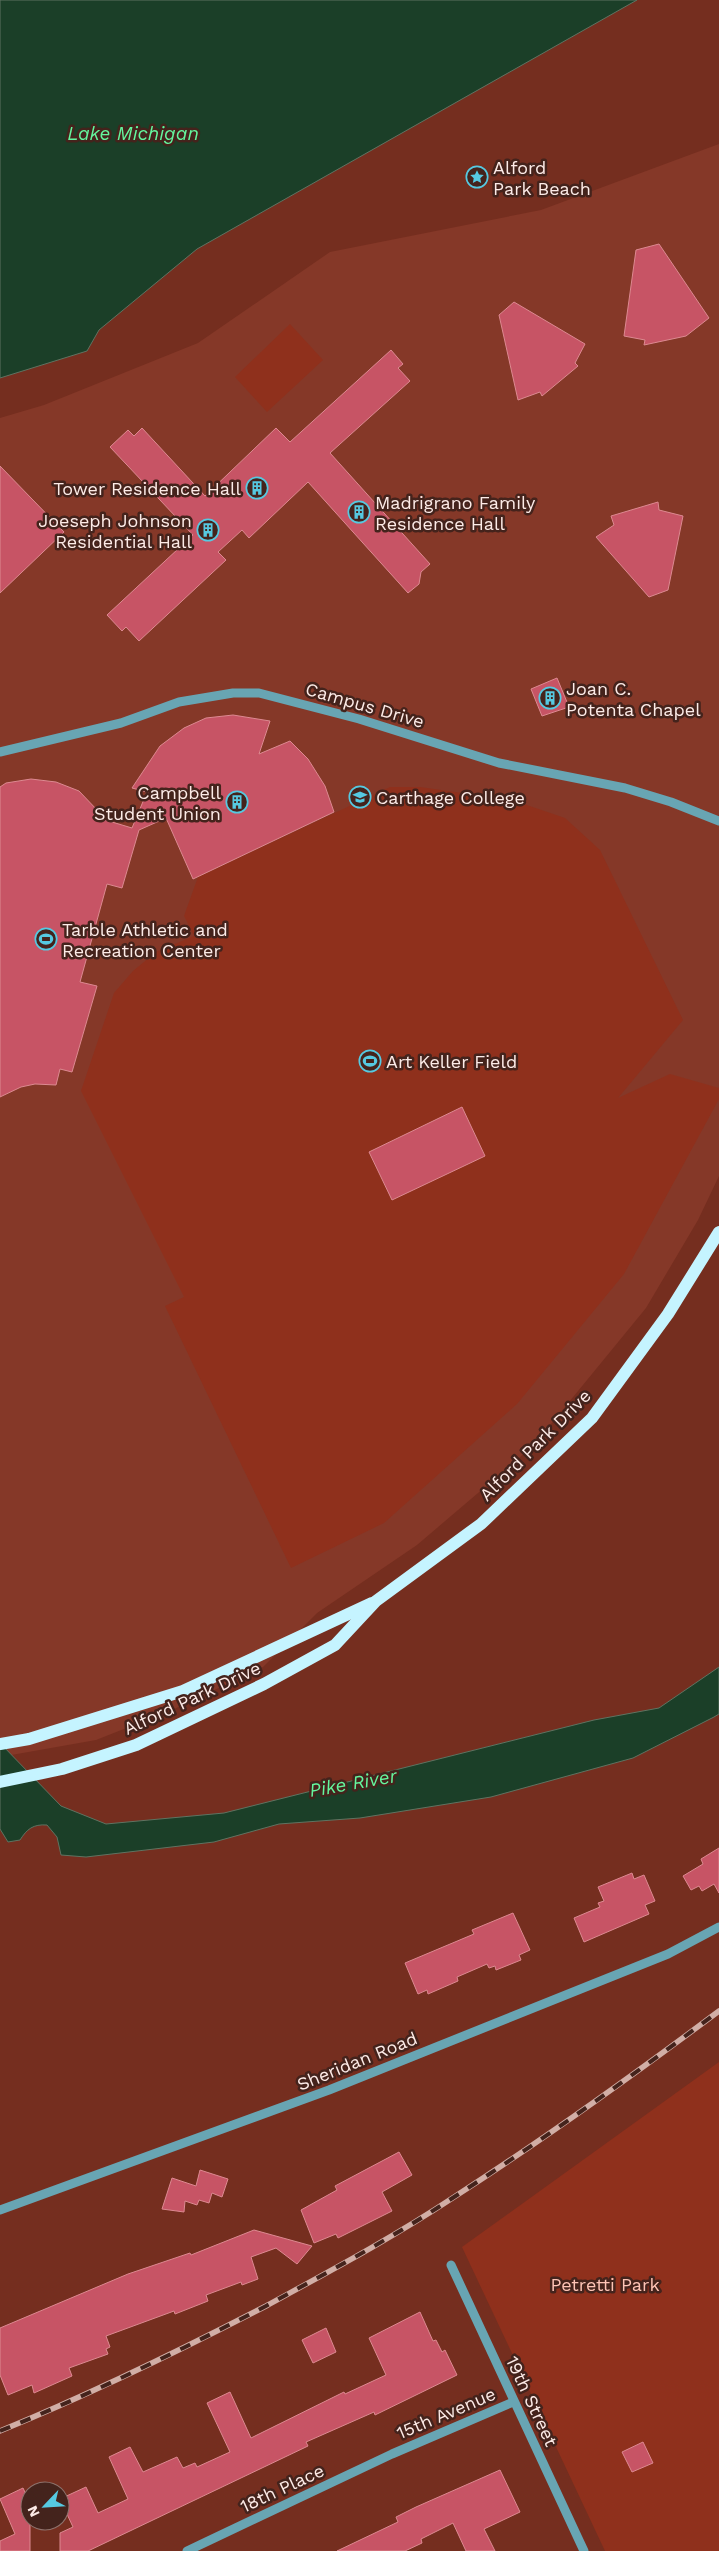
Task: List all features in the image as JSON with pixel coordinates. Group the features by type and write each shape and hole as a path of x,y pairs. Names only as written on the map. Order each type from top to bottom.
{"main road":[{"name":"Alford Park Drive","path":"0,1782 62,1769 136,1745 264,1684 335,1645 376,1602 482,1524 592,1418 668,1314 719,1232"},
{"name":"Alford Park Drive","path":"0,1744 29,1739 183,1691 376,1602"}],"street":[{"name":"Campus Drive","path":"0,752 121,723 179,702 233,693 259,693 359,719 490,760 625,788 671,802 719,821"},
{"name":"Sheridan Road","path":"0,2210 329,2090 668,1954 719,1927"},
{"name":"19th Street","path":"451,2265 513,2402 584,2551"},
{"name":"15th Avenue","path":"392,2454 513,2402"},
{"name":"18th Place","path":"187,2551 392,2454"}],"shaded area":[{"name":"Carthage College","path":"719,144 719,1176 698,1220 646,1308 533,1446 417,1545 317,1613 263,1667 172,1710 96,1740 0,1757 0,418 44,405 198,343 330,252 541,210"}],"green space":[{"path":"290,324 323,360 267,412 235,377"},
{"name":"Art Keller Field","path":"390,787 420,787 512,800 565,818 600,850 683,1020 618,1098 670,1074 719,1088 719,1099 624,1274 517,1404 384,1523 291,1568 165,1306 184,1297 81,1091 114,993 133,971 156,952 194,936 184,916 198,877"},
{"name":"Petretti Park","path":"719,2062 719,2551 605,2551 462,2247"}],"water":[{"name":"Lake Michigan","path":"0,0 637,0 197,249 99,330 87,351 0,378"},
{"name":"Pike River","path":"719,1667 719,1714 714,1717 633,1758 491,1797 360,1818 279,1824 214,1842 86,1857 61,1855 57,1837 47,1825 34,1826 20,1840 8,1842 0,1829 0,1743 61,1806 106,1824 224,1813 594,1720 659,1708"}],"building":[{"path":"659,244 709,318 686,336 644,345 645,340 624,336 636,250"},
{"path":"514,302 585,344 575,363 578,366 542,396 540,392 518,400 499,315"},
{"path":"391,350 403,364 398,368 410,381 330,453 430,564 421,572 419,584 408,593 308,482 249,538 242,530 218,552 226,560 139,641 126,627 122,631 107,615 193,535 110,447 128,430 134,436 142,428 205,496 276,428 290,442"},
{"path":"0,466 64,532 0,593"},
{"path":"658,502 659,510 683,516 668,590 649,597 596,537 614,525 611,516"},
{"name":"Joan C. Potenta Chapel","path":"557,678 569,707 542,716 531,689"},
{"path":"233,715 270,721 259,754 290,741 308,759 325,786 334,812 193,879 166,818 139,830 122,888 107,884 80,982 97,986 72,1072 60,1069 56,1085 35,1084 21,1087 0,1097 0,787 6,783 31,779 56,782 79,791 99,812 102,819 132,828 147,792 132,788 160,746 184,728 206,718"},
{"path":"462,1107 485,1156 392,1200 369,1152"},
{"path":"719,1848 719,1893 714,1884 702,1891 699,1886 691,1890 683,1876 703,1864 701,1859"},
{"path":"632,1873 634,1879 644,1875 655,1901 645,1905 649,1914 584,1942 574,1918 600,1907 598,1903 604,1901 598,1887"},
{"path":"513,1913 530,1950 519,1955 521,1960 496,1970 495,1966 489,1968 487,1964 457,1977 458,1981 428,1994 427,1990 418,1994 405,1963 474,1934 472,1930"},
{"path":"399,2152 412,2175 382,2192 392,2211 338,2238 336,2234 314,2243 301,2210 337,2190 335,2186"},
{"path":"200,2170 228,2179 222,2197 212,2193 209,2203 199,2200 197,2205 185,2201 184,2212 162,2209 172,2178 196,2186"},
{"path":"254,2230 312,2246 297,2264 276,2248 251,2257 258,2279 242,2285 241,2282 206,2295 208,2301 175,2314 174,2311 106,2336 110,2347 106,2349 108,2354 69,2368 72,2376 34,2393 32,2385 8,2395 0,2375 0,2328 128,2274 190,2253 191,2255"},
{"path":"420,2312 433,2341 436,2340 442,2352 445,2350 457,2375 375,2415 374,2412 306,2442 308,2446 88,2551 60,2551 60,2533 70,2531 70,2528 73,2527 70,2521 70,2494 86,2487 98,2513 128,2499 109,2457 130,2447 143,2472 177,2457 183,2468 195,2463 197,2467 230,2452 207,2403 230,2392 251,2438 344,2392 345,2394 386,2375 369,2338"},
{"path":"326,2328 336,2352 313,2363 302,2340"},
{"path":"643,2442 653,2463 632,2472 622,2452"},
{"path":"500,2470 520,2512 484,2529 495,2551 466,2551 453,2523 421,2539 422,2543 405,2551 337,2551 398,2522 396,2517 416,2507"},
{"path":"20,2489 20,2531 30,2531 30,2551 0,2551 0,2541 15,2534 0,2499"}],"railway":[{"path":"0,2431 134,2372 201,2339 266,2306 383,2241 451,2199 553,2131 719,2011"}],"place":[{"name":"Alford Park Beach","path":"477,177"},
{"name":"Tower Residence Hall","path":"257,488"},
{"name":"Madrigrano Family Residence Hall","path":"359,512"},
{"name":"Joeseph Johnson Residential Hall","path":"208,530"},
{"name":"Joan C. Potenta Chapel","path":"550,698"},
{"name":"Carthage College","path":"360,797"},
{"name":"Campbell Student Union","path":"237,802"},
{"name":"Tarble Athletic and Recreation Center","path":"46,939"},
{"name":"Art Keller Field","path":"370,1061"}]}
